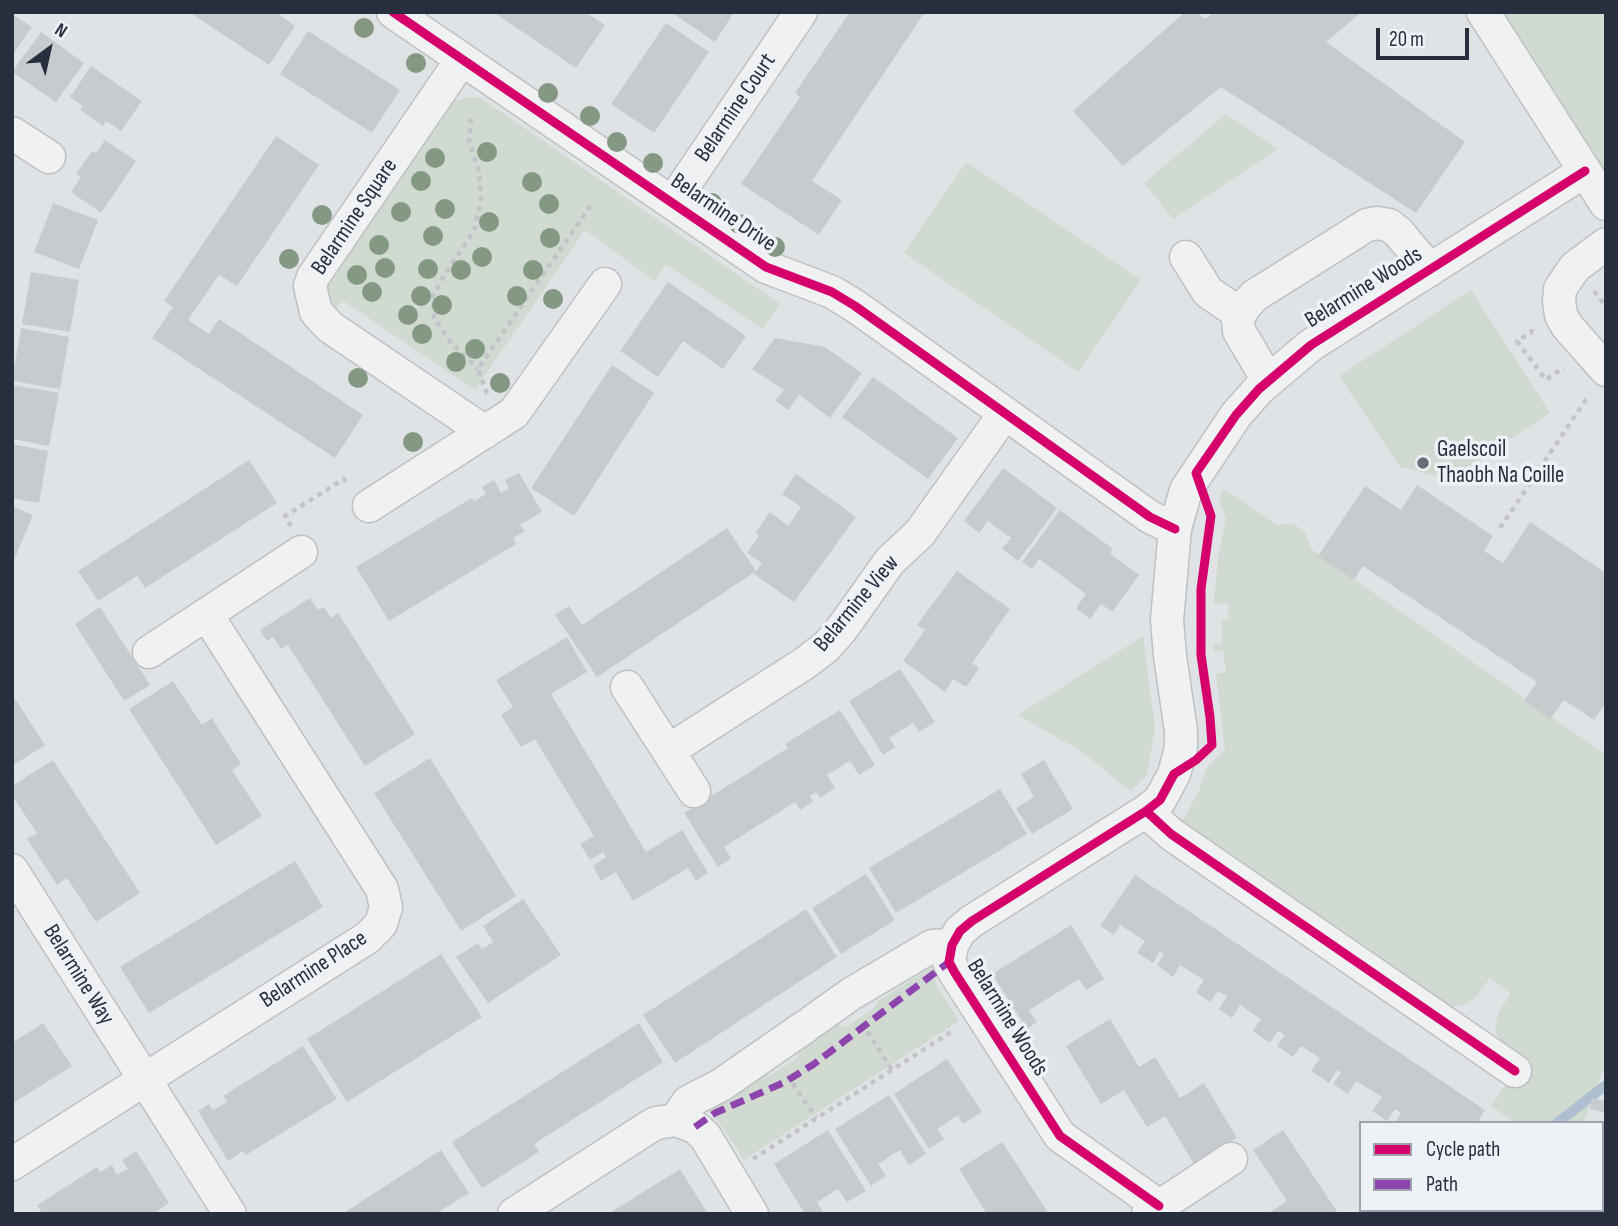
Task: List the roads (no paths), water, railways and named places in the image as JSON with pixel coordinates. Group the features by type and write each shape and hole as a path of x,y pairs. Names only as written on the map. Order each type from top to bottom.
{"street":[{"name":"Belarmine Drive","path":"393,12 766,267 832,292 855,306 1150,517 1175,529"},
{"name":"Belarmine Court","path":"672,203 801,12"},
{"path":"1483,12 1606,204"},
{"name":"Belarmine Square","path":"461,59 313,277 310,286 316,312 330,327 485,432"},
{"path":"12,133 50,158"},
{"name":"Belarmine Woods","path":"1231,1159 1153,1210 1060,1136 979,1013 949,962 952,946 960,931 972,921 1146,811 1160,800 1174,774 1181,748 1181,731 1167,620 1175,529 1186,491 1236,415 1268,380 1311,345 1585,171"},
{"path":"1268,380 1239,331 1238,318 1254,296 1367,226 1377,223 1389,225 1398,232 1430,270"},
{"path":"1602,378 1567,326 1561,315 1559,300 1560,289 1575,267 1606,244"},
{"path":"1186,257 1208,292 1240,314"},
{"path":"369,506 485,432 522,405 605,284"},
{"name":"Belarmine View","path":"668,751 826,647 890,561 920,533 1005,413"},
{"path":"149,652 301,552"},
{"name":"Belarmine Place","path":"12,1164 367,938 381,924 386,907 382,889 207,615"},
{"path":"626,687 694,791"},
{"path":"1146,811 1171,834 1515,1071"},
{"name":"Belarmine Way","path":"12,870 145,1080"},
{"name":"Belarmine Woods","path":"514,1214 649,1127 656,1123 676,1120 688,1101 721,1085 846,998 932,946 952,946"},
{"path":"145,1080 230,1214"},
{"path":"676,1120 695,1127 705,1136 752,1214"}],"waterway":[{"path":"1560,1121 1606,1085"}],"place":[{"name":"Gaelscoil Thaobh Na Coille","path":"1423,463"}]}
